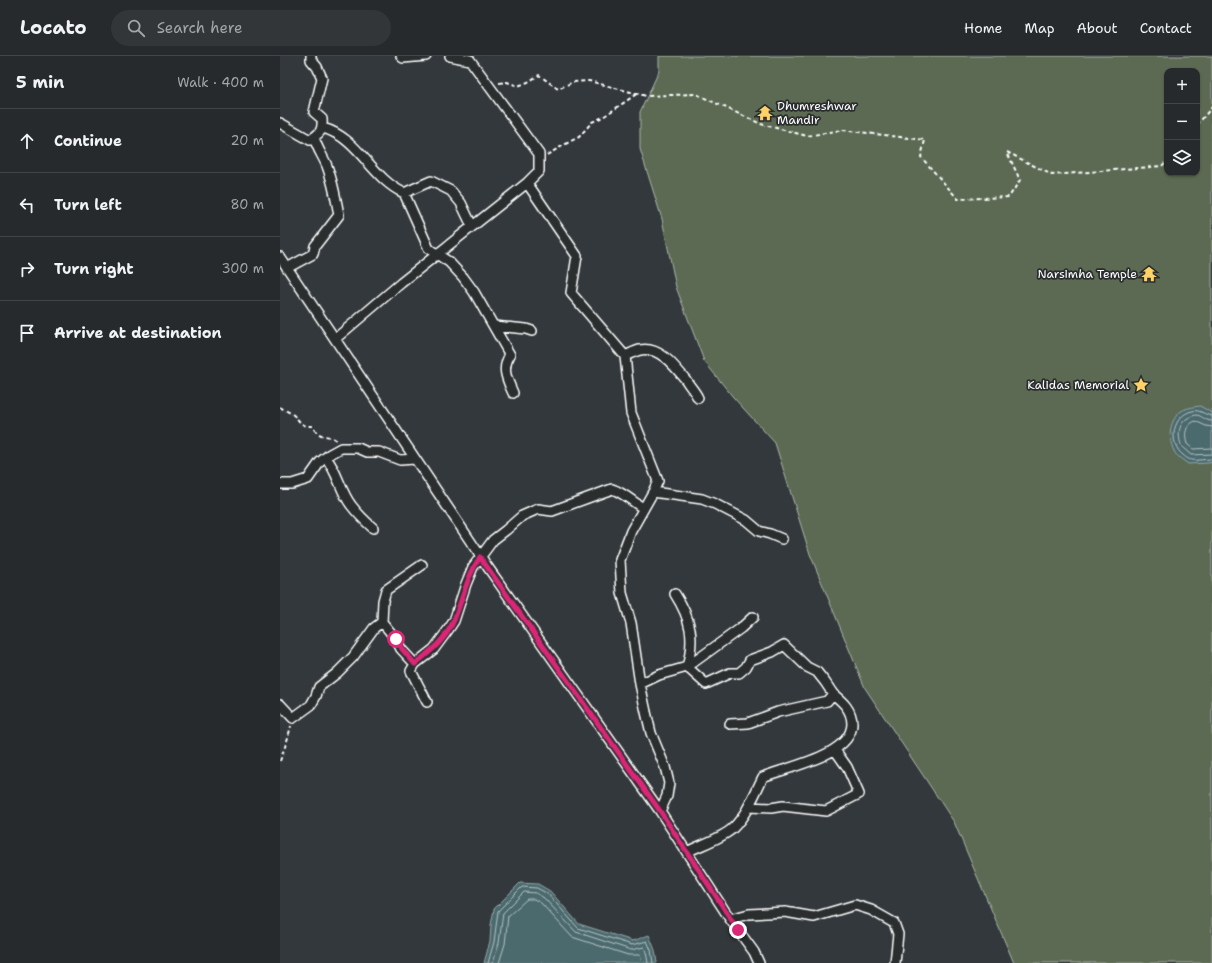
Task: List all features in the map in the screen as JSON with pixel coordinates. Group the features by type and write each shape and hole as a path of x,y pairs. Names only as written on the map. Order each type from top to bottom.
{"street":[{"path":"280,123 310,140 314,138 322,128 322,118 314,112 322,78 317,67 311,60 311,56"},
{"path":"401,56 403,58 426,56"},
{"path":"335,339 472,226 527,183 539,171 539,154 470,60 465,57 450,56"},
{"path":"322,128 330,130 348,140 382,178 391,184 396,190 404,193 431,181 451,191 461,203 472,226"},
{"path":"288,268 313,254 315,246 339,215 331,177 314,138"},
{"path":"527,183 577,256 571,293 625,356 631,413 658,481 654,492 643,508 631,531 620,560 622,593 631,623 640,684 651,733 666,767 669,783 667,796 660,811"},
{"path":"404,193 428,249 438,254 463,277 474,292 510,355 506,362 506,378 514,393"},
{"path":"280,257 480,557 660,811 730,919 754,952 759,963"},
{"path":"494,326 526,329 532,331"},
{"path":"625,356 641,350 655,352 667,359 677,368 686,381 695,390 698,398"},
{"path":"280,484 292,484 308,479 314,470 330,454 341,448 358,448 367,452 379,452 400,460 415,459"},
{"path":"326,458 332,465 351,505 364,521 373,528"},
{"path":"427,702 411,671 415,664 434,649 448,630 454,620 466,584 474,567 492,540 522,516 538,509 552,512 612,489 622,492 643,508"},
{"path":"654,492 702,500 715,504 746,520 759,531 782,539"},
{"path":"415,664 404,652 396,639 382,622 383,601 386,590 422,566"},
{"path":"675,594 689,619 691,653 687,667"},
{"path":"640,684 659,675 687,667 741,628 753,617"},
{"path":"280,704 293,718 311,705 319,687 337,674 353,658 374,628 382,622"},
{"path":"687,667 706,684 730,673 738,673 746,667 750,660 772,652 784,645 807,667 816,672 833,694 844,702 852,721 851,732 844,742 834,750 815,760 763,777 749,807 733,828 721,836 687,852"},
{"path":"730,724 748,723 778,712 827,700 833,694"},
{"path":"749,807 771,808 783,806 826,811 859,794 847,767 834,750"},
{"path":"730,919 749,914 785,912 814,916 855,905 871,910 894,923 898,934 895,963"}],"path":[{"path":"488,85 507,82 518,86 539,75 558,89 574,82 589,81 646,96 696,94 762,124 807,136 842,130 925,140 921,157 958,199 1009,197 1020,180 1007,152 1052,175 1162,166 1164,164"},
{"path":"539,159 579,137 592,122 603,117 638,94"},
{"path":"1200,121 1212,107"},
{"path":"280,407 293,415 299,422 306,426 312,426 316,432 322,436 331,437 336,440 341,448"},
{"path":"280,761 293,718"}],"green space":[{"path":"659,56 1212,56 1212,963 1014,963 954,822 865,688 810,554 775,443 733,397 704,361 676,287 662,219 640,149 640,112 659,71"}],"water":[{"path":"1200,406 1212,413 1212,462 1188,464 1174,451 1170,436 1171,426 1181,411"},
{"path":"520,883 538,884 550,891 579,924 633,941 649,935 655,950 657,963 484,963 490,941 494,909"}],"place":[{"name":"Dhumreshwar Mandir","path":"765,113"},
{"name":"Narsimha Temple","path":"1149,274"},
{"name":"Kalidas Memorial","path":"1141,385"}],"route":[{"path":"396,639 407,656 415,664 434,649 441,641 454,620 466,584 480,557 660,811 738,930"}]}
